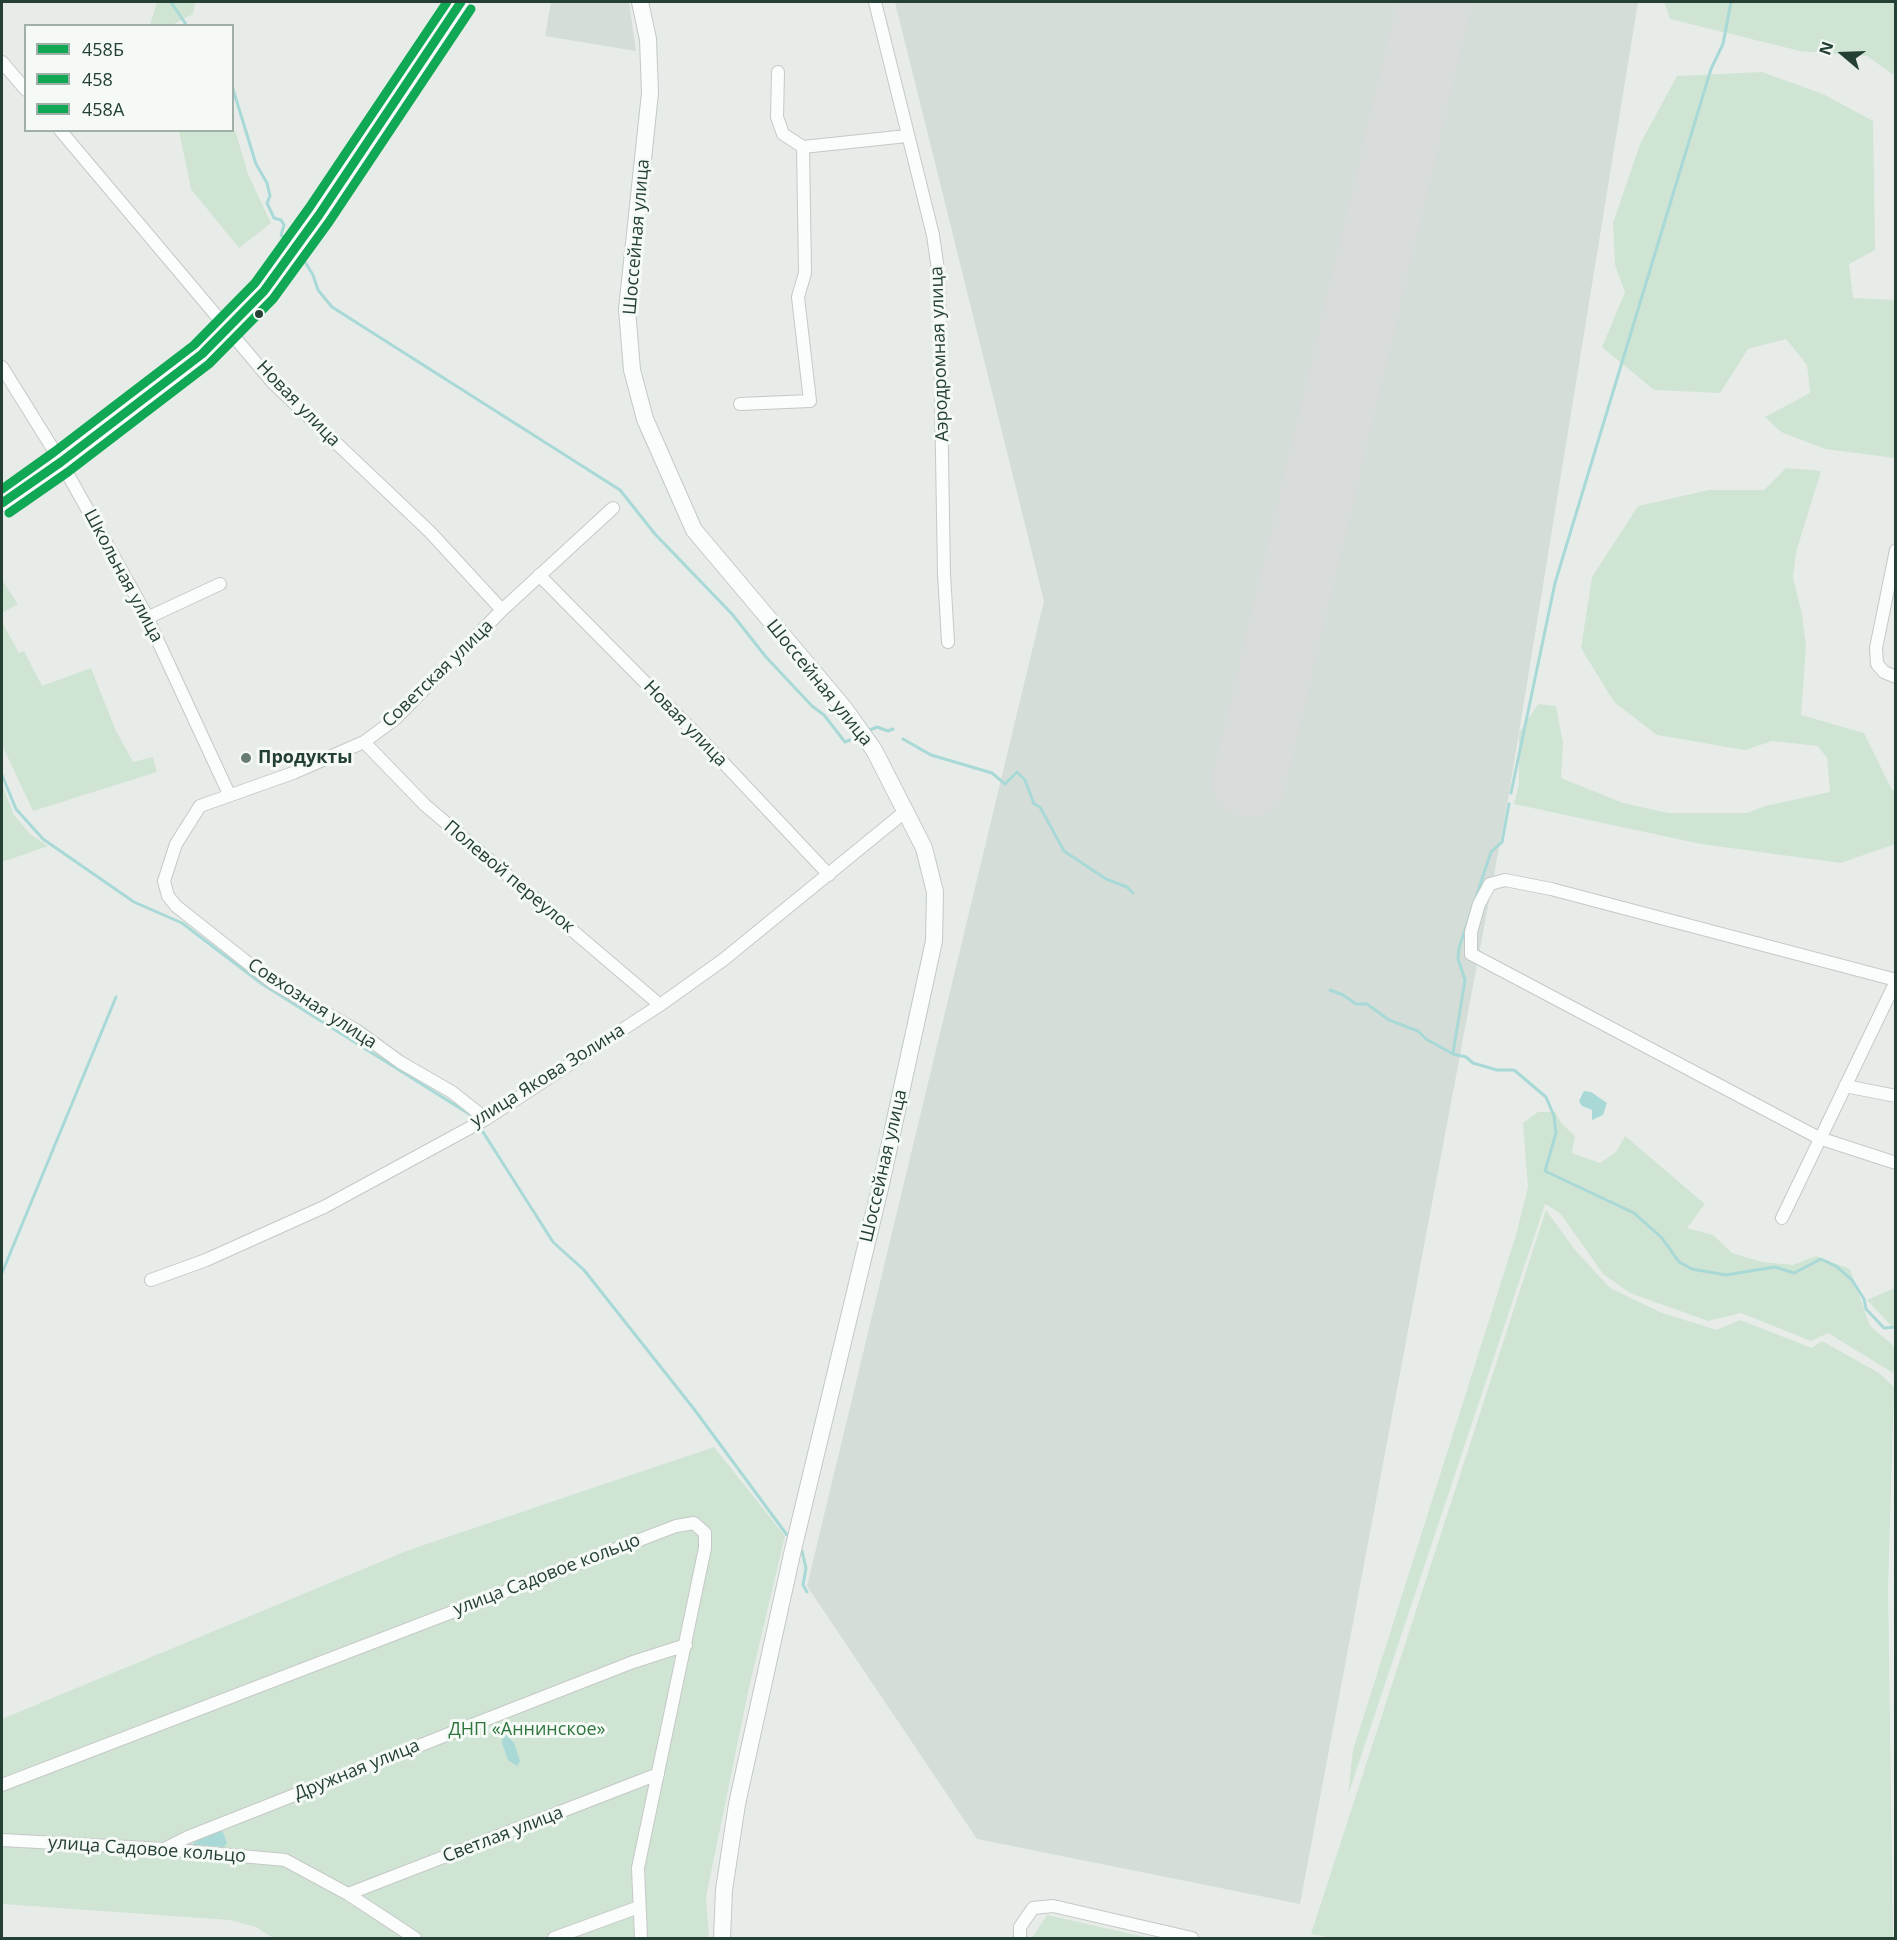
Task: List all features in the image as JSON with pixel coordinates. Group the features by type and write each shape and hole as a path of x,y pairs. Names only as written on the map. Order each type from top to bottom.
{"main road":[{"path":"2,503 61,462 202,354 264,291 319,215 461,2"},
{"name":"Шоссейная улица","path":"640,2 648,39 650,93 627,309 632,370 645,419 694,530 844,708 874,750 907,810 924,849 934,892 934,941 881,1184 792,1554 737,1804 724,1890 722,1938"}],"street":[{"name":"Аэродромная улица","path":"875,2 933,235 941,302 944,574 948,642"},
{"path":"2,62 24,88"},
{"path":"778,72 777,117 783,134 803,147 907,136"},
{"name":"Новая улица","path":"62,132 273,383 430,532 502,610"},
{"path":"740,404 810,401 798,297 805,273 803,147"},
{"name":"Школьная улица","path":"2,367 61,462 147,618 229,794"},
{"name":"Советская улица","path":"200,806 293,773 364,742 395,719 502,610 613,507"},
{"path":"1896,550 1876,648 1877,664 1884,672 1896,677"},
{"name":"Новая улица","path":"539,575 702,740 829,875"},
{"path":"147,618 220,584"},
{"name":"Полевой переулок","path":"364,742 425,805 660,1005"},
{"name":"Совхозная улица","path":"200,806 176,844 168,864 164,881 168,896 176,906 272,982 356,1030 400,1062 452,1092 486,1119"},
{"name":"улица Якова Золина","path":"151,1280 206,1260 324,1207 486,1119 660,1005 723,960 907,810"},
{"path":"1782,1218 1819,1138 1896,980 1551,889 1505,880 1490,884 1479,904 1471,932 1471,954 1819,1138 1896,1163"},
{"path":"1845,1086 1896,1096"},
{"name":"улица Садовое кольцо","path":"2,1785 676,1526 694,1523 703,1529 706,1541 638,1868 641,1938"},
{"name":"Дружная улица","path":"164,1849 188,1837 448,1734 633,1662 686,1645"},
{"name":"Светлая улица","path":"348,1894 658,1773"},
{"name":"улица Садовое кольцо","path":"2,1840 164,1849 285,1860 348,1894 415,1938"},
{"path":"1020,1938 1020,1927 1033,1908 1053,1906 1192,1938"},
{"path":"554,1938 639,1907"}],"shaded area":[{"path":"551,2 629,2 636,51 545,36"},
{"path":"895,2 1638,2 1508,800 1300,1904 977,1839 807,1586 1044,601"}],"green space":[{"path":"157,2 195,2 193,14 174,24 150,24"},
{"path":"1664,2 1895,2 1895,76 1867,56 1800,51 1670,19"},
{"path":"1762,72 1823,94 1873,121 1875,250 1849,264 1853,298 1895,300 1895,458 1825,449 1781,432 1765,417 1810,393 1807,365 1786,339 1748,349 1720,393 1654,390 1602,347 1625,292 1615,265 1613,223 1640,144 1677,76"},
{"path":"234,130 248,174 271,223 239,248 191,189 179,132"},
{"path":"1786,468 1821,471 1796,552 1793,578 1802,614 1806,646 1801,715 1864,733 1892,790 1895,790 1895,844 1841,863 1701,844 1514,804 1519,784 1519,733 1538,704 1556,706 1563,743 1561,778 1623,803 1668,813 1747,813 1765,806 1830,792 1827,758 1818,746 1772,741 1745,750 1657,735 1614,702 1581,648 1592,577 1638,506 1709,490 1764,490"},
{"path":"2,580 18,604 2,613"},
{"path":"2,622 19,653 24,651 42,686 91,668 116,731 133,762 153,757 157,772 33,811 2,745"},
{"path":"2,784 14,815 30,834 48,846 2,862"},
{"path":"1538,1112 1555,1112 1562,1124 1575,1136 1572,1153 1600,1163 1616,1152 1625,1136 1705,1204 1687,1228 1713,1235 1732,1253 1762,1262 1793,1265 1816,1256 1850,1269 1870,1326 1895,1347 1893,1373 1828,1333 1811,1341 1741,1313 1708,1321 1630,1293 1603,1274 1560,1213 1545,1204 1348,1795 1353,1750 1516,1235 1528,1187 1523,1123"},
{"path":"1546,1210 1575,1250 1610,1288 1662,1313 1717,1330 1740,1320 1812,1348 1822,1341 1879,1373 1894,1387 1888,1588 1893,1938 1333,1938 1311,1934"},
{"path":"1895,1288 1895,1330 1867,1300"},
{"name":"ДНП «Аннинское»","path":"714,1447 785,1536 748,1692 706,1897 709,1938 273,1938 256,1927 230,1920 2,1904 2,1719 409,1550"},
{"path":"1047,1915 1149,1938 1032,1938"}],"water":[{"path":"1584,1091 1591,1092 1607,1103 1603,1115 1592,1120 1592,1110 1582,1106 1579,1101"},
{"path":"506,1735 514,1743 520,1761 517,1766 508,1760 502,1743 503,1736"},
{"path":"220,1831 223,1832 227,1843 224,1847 193,1845 196,1840"}],"waterway":[{"path":"171,2 186,24"},
{"path":"1511,793 1555,583 1711,69 1723,44 1731,2"},
{"path":"234,92 256,164 267,183 270,196 267,203 274,218 281,220 284,225 281,235 288,242"},
{"path":"302,257 313,275 318,290 332,307 620,490 655,534 732,614 766,657 812,706 824,715 845,742 850,740"},
{"path":"870,730 877,727 888,731 893,729"},
{"path":"903,739 931,755 992,773 1005,784 1017,772 1025,780 1034,804 1040,807 1064,851 1106,879 1127,887 1133,893"},
{"path":"2,775 16,809 43,839 134,902 182,923 262,984 474,1117"},
{"path":"1453,1053 1465,980 1458,959 1459,948 1491,852 1502,842 1509,804"},
{"path":"1330,990 1356,1004 1367,1004 1389,1020 1418,1031 1426,1039 1453,1054 1466,1057 1473,1063 1497,1070 1514,1070 1546,1097 1554,1116 1556,1133 1545,1171 1634,1213 1662,1238 1679,1262 1692,1269 1726,1275 1775,1267 1794,1273 1821,1259 1837,1267 1852,1280 1864,1299 1866,1309 1884,1328 1896,1327"},
{"path":"2,1273 116,997"},
{"path":"483,1132 553,1242 584,1270 694,1409 787,1535"},
{"path":"802,1551 806,1568 803,1585 807,1592"}],"runway":[{"path":"1249,781 1435,2"}],"transit line":[{"name":"458А","path":"2,489 194,345 255,283 309,208 447,2"},
{"name":"458Б","path":"2,503 61,462 202,354 264,291 319,215 461,2"},
{"name":"458","path":"9,513 68,472 209,364 273,299 329,222 471,9"}],"place":[{"name":"Продукты","path":"246,758"}]}
